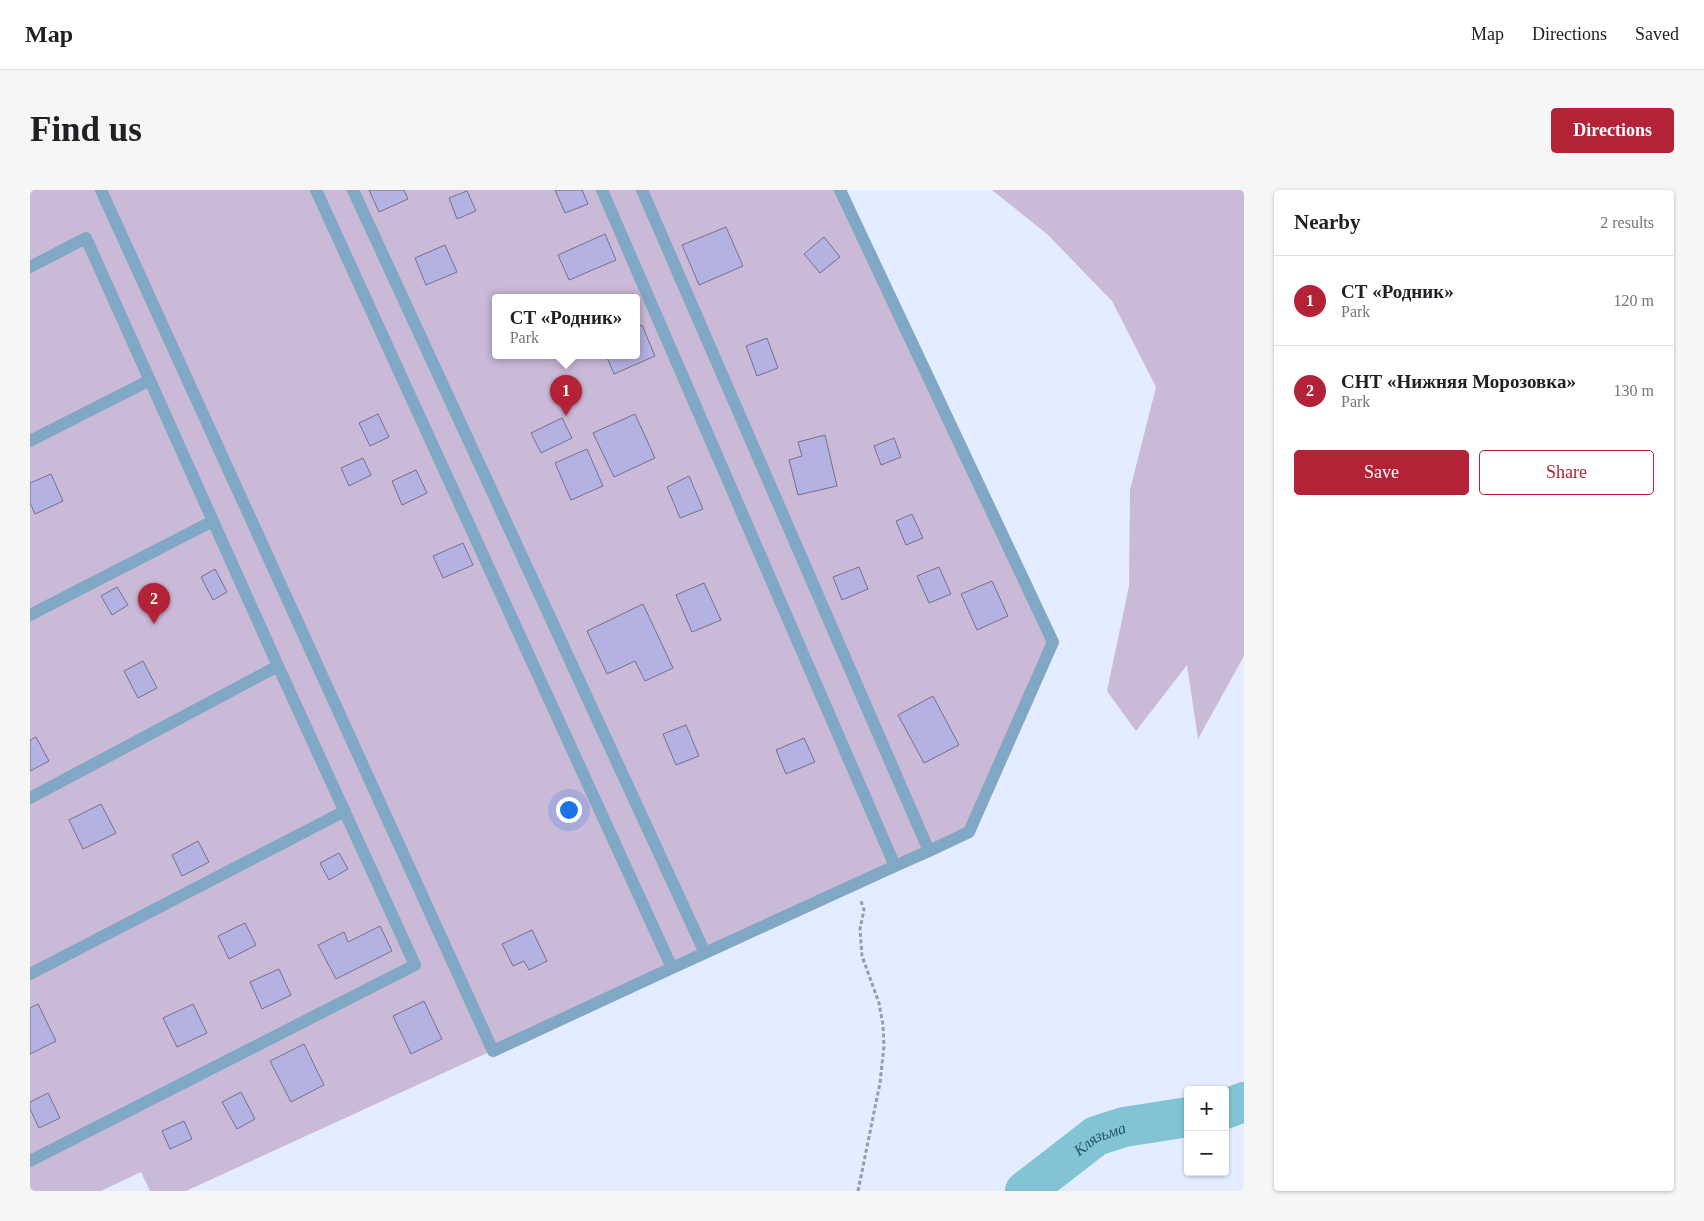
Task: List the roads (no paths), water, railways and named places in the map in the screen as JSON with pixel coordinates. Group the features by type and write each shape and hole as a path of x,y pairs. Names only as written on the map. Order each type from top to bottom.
{"lane":[{"path":"101,190 493,1051 969,832 1052,642 840,190"},
{"path":"316,190 672,968"},
{"path":"354,190 705,953"},
{"path":"602,190 895,866"},
{"path":"642,190 929,851"},
{"path":"30,267 86,238 278,666 415,965 30,1161"},
{"path":"30,441 150,380"},
{"path":"30,615 213,521"},
{"path":"30,798 278,666"},
{"path":"30,974 344,811"}],"waterway":[{"name":"Клязьма","path":"1229,1108 1244,1102"},
{"name":"Клязьма","path":"1025,1191 1096,1136 1124,1127 1184,1118"}],"place":[{"name":"СТ «Родник»","path":"566,416"},
{"name":"СНТ «Нижняя Морозовка»","path":"154,624"}]}
